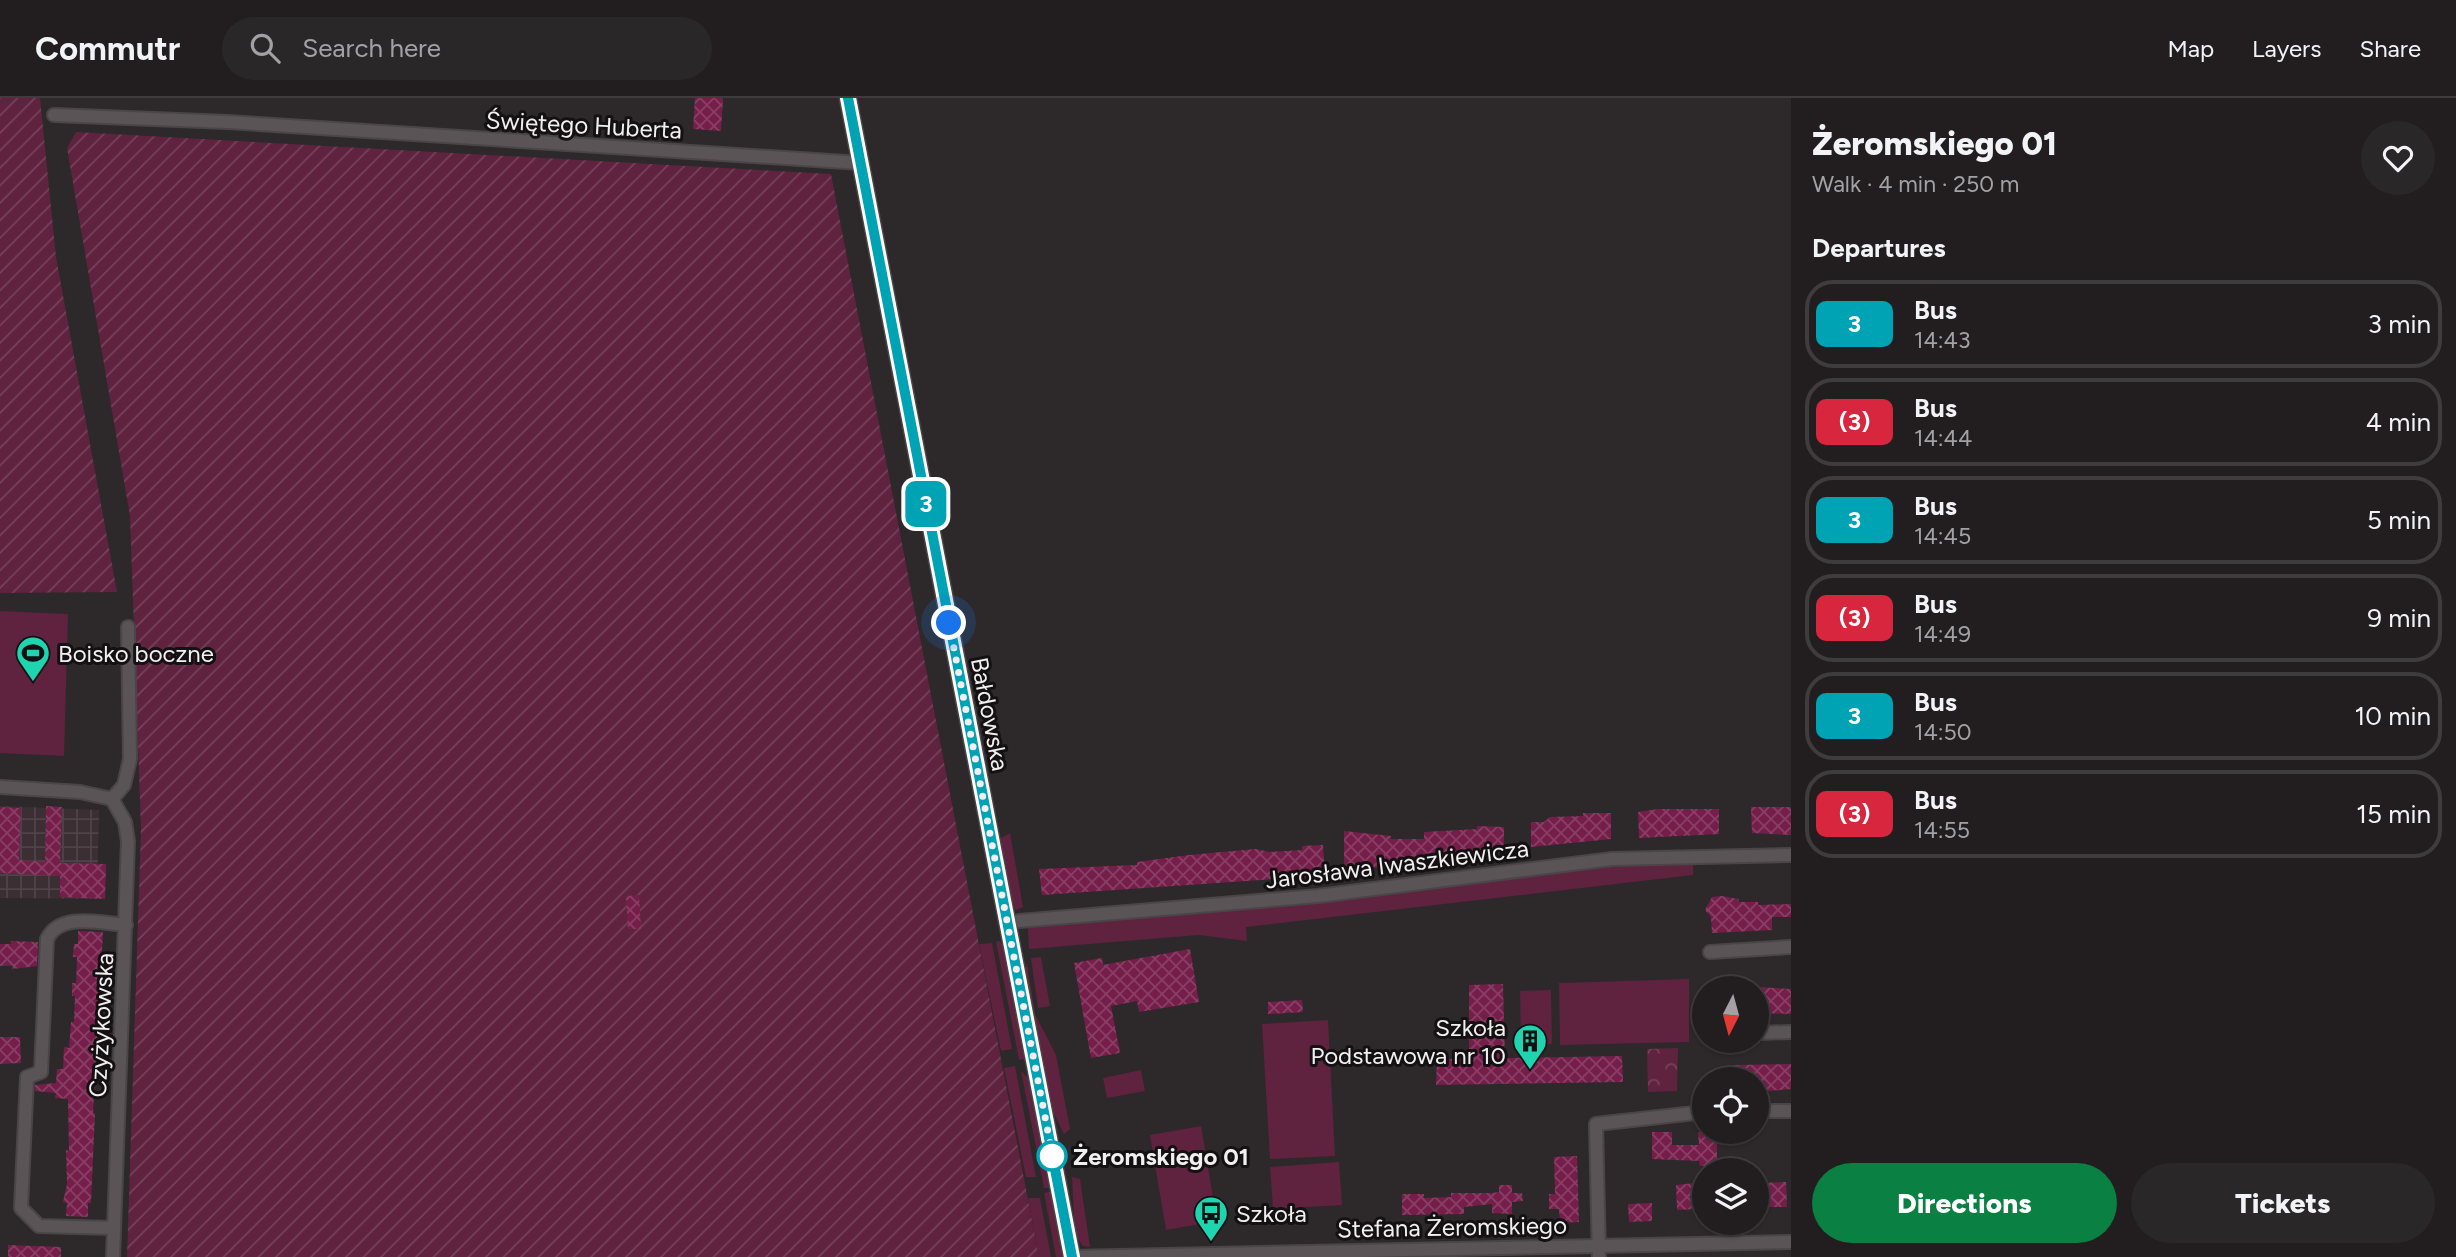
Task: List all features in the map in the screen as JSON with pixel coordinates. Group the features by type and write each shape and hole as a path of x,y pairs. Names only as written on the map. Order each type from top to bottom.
{"street":[{"name":"Bałdowska","path":"848,98 1072,1257"},
{"name":"Świętego Huberta","path":"54,115 228,122 861,163"},
{"path":"0,788 80,792 112,799 124,785 130,759 128,627"},
{"name":"Czyżykowska","path":"112,799 125,822 128,841 113,1257"},
{"name":"Jarosława Iwaszkiewicza","path":"1008,922 1318,896 1612,859 1791,855"},
{"path":"113,1228 39,1226 21,1208 21,1180 27,1077 41,1072 47,939 52,929 64,922 126,925"},
{"path":"1710,952 1791,947"},
{"path":"1769,1032 1791,1032"},
{"path":"1769,1111 1791,1111"},
{"path":"1599,1251 1596,1124 1692,1113"},
{"name":"Stefana Żeromskiego","path":"1072,1257 1599,1251 1791,1242"}],"shaded area":[{"path":"0,806 99,810 97,899 0,898"}],"green space":[{"path":"0,98 40,98 56,257 117,592 0,593"},
{"path":"76,132 831,174 1039,1257 127,1257 141,829 130,516 67,148"},
{"name":"Boisko boczne","path":"0,611 68,614 64,756 0,753"},
{"path":"1010,833 1023,907 1016,910 1011,902 1000,842 1001,838"},
{"path":"1693,863 1693,875 1246,927 1247,941 1198,935 1029,949 1028,928 1304,904 1600,867"},
{"path":"1000,941 1005,951 1025,1059 1019,1060 996,942"},
{"path":"992,943 1012,1049 1001,1051 979,944"},
{"path":"1041,957 1050,1006 1038,1008 1031,958"},
{"path":"1027,962 1035,1014 1056,1055 1070,1129 1064,1134 1051,1107 1025,972"},
{"path":"1689,979 1689,1042 1560,1045 1559,983"},
{"path":"1551,990 1552,1044 1521,1045 1520,991"},
{"path":"1328,1020 1335,1156 1270,1159 1262,1024"},
{"path":"1678,1048 1677,1091 1648,1092 1647,1049"},
{"path":"1015,1066 1036,1177 1026,1177 1004,1068"},
{"path":"1141,1070 1145,1091 1107,1098 1103,1078"},
{"path":"1021,1071 1029,1078 1050,1188 1044,1188"},
{"path":"1201,1126 1217,1221 1166,1230 1150,1135"},
{"path":"1339,1162 1342,1205 1273,1209 1270,1167"},
{"path":"1072,1177 1080,1179 1090,1247 1083,1246 1075,1234"},
{"path":"1053,1191 1064,1257 1056,1257 1044,1193"},
{"path":"1028,1198 1040,1198 1051,1257 1039,1257"}],"building":[{"path":"695,98 723,98 721,131 693,129"},
{"path":"46,806 62,807 60,863 106,864 105,899 60,897 60,876 0,873 0,807 21,808 19,860 45,862"},
{"path":"1751,807 1791,807 1791,835 1752,833"},
{"path":"1658,809 1719,809 1719,834 1639,838 1638,812"},
{"path":"1583,813 1611,813 1611,839 1531,847 1531,822 1544,822 1550,817 1583,816"},
{"path":"1477,826 1504,827 1504,852 1464,855 1465,858 1445,860 1404,860 1405,864 1344,869 1344,831 1391,836 1391,839 1424,839 1424,832 1477,829"},
{"path":"1323,845 1325,873 1306,877 1042,895 1039,869 1137,865 1137,862 1189,855 1256,849 1270,852 1302,850 1302,846"},
{"path":"639,895 641,929 628,929 626,896"},
{"path":"1712,897 1739,899 1739,902 1758,902 1758,905 1791,904 1791,917 1772,917 1772,930 1712,933 1711,917 1705,910"},
{"path":"78,931 103,932 91,1203 88,1203 88,1217 66,1216 67,1203 63,1202 67,1184 66,1150 69,1151 68,1099 55,1098 56,1093 35,1091 35,1085 56,1083 57,1069 63,1069 64,1047 69,1048 71,1022 74,1022 75,996 72,996 72,983 76,983 77,957 73,957 74,944 78,944"},
{"path":"11,941 38,942 37,966 12,969 13,966 0,966 0,944 11,944"},
{"path":"1190,949 1199,1002 1139,1012 1137,1001 1111,1006 1120,1053 1091,1058 1074,963 1102,958 1103,965"},
{"name":"Szkoła Podstawowa nr 10","path":"1503,984 1505,1058 1622,1056 1623,1082 1436,1085 1437,1059 1469,1059 1469,985"},
{"path":"1769,988 1791,989 1791,1014 1769,1013"},
{"path":"1302,1000 1303,1012 1268,1014 1268,1002"},
{"path":"0,1037 20,1037 21,1063 0,1064"},
{"path":"1791,1064 1791,1089 1769,1091 1769,1067 1734,1065"},
{"path":"1652,1132 1672,1132 1672,1145 1717,1144 1717,1158 1692,1158 1692,1161 1652,1159"},
{"path":"1577,1156 1579,1222 1560,1223 1559,1209 1549,1209 1549,1194 1555,1194 1554,1157"},
{"path":"1786,1182 1787,1207 1769,1207 1769,1183"},
{"path":"1692,1183 1692,1209 1677,1210 1676,1185"},
{"path":"1499,1185 1512,1185 1512,1193 1522,1193 1523,1201 1512,1202 1512,1214 1492,1213 1492,1204 1464,1207 1464,1214 1402,1215 1402,1194 1424,1194 1424,1198 1451,1197 1451,1193 1499,1192"},
{"path":"1652,1203 1652,1221 1629,1222 1628,1204"},
{"path":"8,1245 61,1247 61,1257 8,1257"}],"bus line":[{"name":"3","path":"848,98 1072,1257"}],"place":[{"name":"Boisko boczne","path":"33,683"},
{"name":"Szkoła Podstawowa nr 10","path":"1530,1071"},
{"name":"Żeromskiego 01","path":"1052,1156"},
{"name":"Szkoła","path":"1211,1243"}],"route":[{"path":"949,623 1054,1163 1052,1156"}]}
